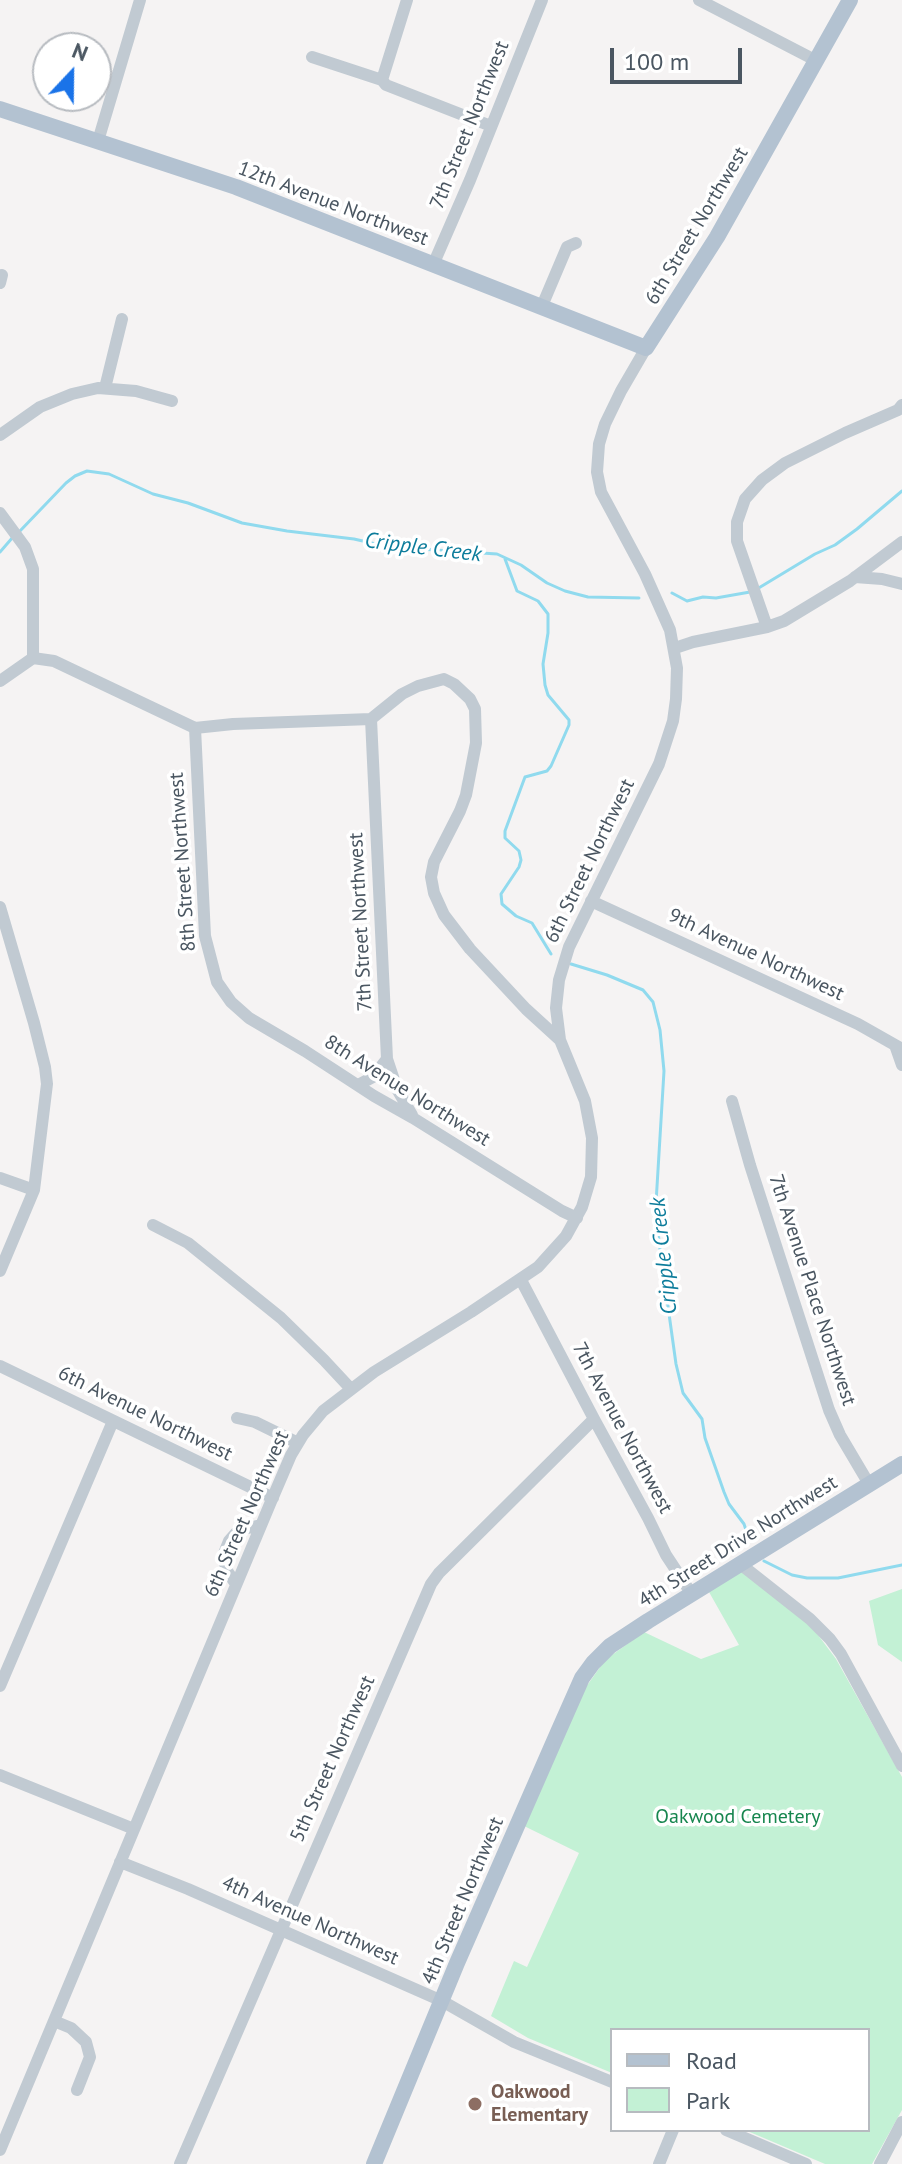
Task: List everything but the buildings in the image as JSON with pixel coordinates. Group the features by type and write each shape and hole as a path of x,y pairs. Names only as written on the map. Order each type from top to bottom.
{"main road":[{"name":"6th Street Northwest","path":"646,348 717,237 850,0"},
{"name":"12th Avenue Northwest","path":"0,109 248,191 646,348"},
{"name":"4th Street Drive Northwest","path":"597,1658 610,1646 691,1593 902,1464"},
{"name":"4th Street Northwest","path":"374,2164 457,1963 582,1678 597,1658"}],"street":[{"path":"98,141 140,0"},
{"path":"382,80 407,0"},
{"name":"7th Street Northwest","path":"433,265 542,0"},
{"path":"699,0 815,60"},
{"path":"312,57 382,80 386,85 491,126"},
{"path":"542,306 567,247 576,243"},
{"path":"105,388 122,319"},
{"name":"6th Street Northwest","path":"0,2150 298,1443 323,1411 374,1372 521,1280 553,1252 577,1218 586,1195 591,1177 592,1138 585,1101 560,1040 556,1008 559,980 569,947 667,743 676,699 675,648 665,615 601,492 597,472 599,444 605,424 646,348"},
{"path":"0,435 34,411 72,394 105,388 136,391 172,401"},
{"path":"767,627 737,541 737,522 745,499 762,480 785,463 898,410 902,405"},
{"path":"0,513 25,547 33,569 33,658"},
{"path":"675,648 767,627 795,615 855,577 902,542"},
{"path":"855,577 902,584"},
{"path":"0,681 33,658 62,663 195,728 371,719 402,694 427,683 444,679 454,684 470,699 476,720 473,761 466,795 434,862 431,877 438,904 470,949 560,1040"},
{"name":"7th Street Northwest","path":"371,719 387,1059 397,1089 413,1118"},
{"name":"8th Street Northwest","path":"195,728 204,925 211,962 222,990"},
{"name":"9th Avenue Northwest","path":"591,901 858,1024 898,1047"},
{"path":"0,907 34,1023 46,1077 34,1190 0,1271"},
{"name":"8th Avenue Northwest","path":"222,990 249,1018 577,1218"},
{"path":"898,1047 902,1065"},
{"path":"358,1085 373,1077 387,1059"},
{"name":"7th Avenue Place Northwest","path":"732,1101 829,1410 869,1484"},
{"path":"0,1178 34,1190"},
{"path":"153,1225 188,1243 281,1318 351,1389"},
{"name":"7th Avenue Northwest","path":"521,1280 673,1566 691,1593"},
{"name":"6th Avenue Northwest","path":"0,1366 273,1498"},
{"path":"237,1418 255,1422 298,1443"},
{"name":"5th Street Northwest","path":"180,2164 431,1584 594,1419"},
{"path":"0,1686 113,1421"},
{"path":"236,1584 227,1571 223,1556 229,1541 236,1533 261,1525"},
{"path":"739,1563 817,1625 841,1654 902,1766"},
{"path":"0,1775 134,1829"},
{"name":"4th Avenue Northwest","path":"120,1862 442,2001 514,2042 610,2081"},
{"path":"54,2021 71,2028 86,2042 90,2057 77,2090"},
{"path":"880,2164 902,2122"},
{"path":"659,2164 672,2132"},
{"path":"731,2132 806,2164"}],"green space":[{"name":"Oakwood Cemetery","path":"737,1572 742,1572 812,1627 836,1659 902,1777 902,2110 872,2164 825,2164 750,2132 870,2132 870,2028 610,2028 610,2072 528,2038 491,2016 514,1961 527,1967 579,1853 522,1825 579,1697 605,1660 644,1632 701,1659 739,1645 709,1592"},
{"path":"902,1589 902,1662 878,1645 869,1601"}],"waterway":[{"name":"Cripple Creek","path":"19,532 66,483 87,471 109,474 153,494 242,523 389,547 497,554 565,591 588,597 639,598"},
{"path":"757,589 835,545 902,491"},
{"name":"Cripple Creek","path":"0,552 13,537"},
{"name":"Cripple Creek","path":"505,559 517,591 538,601 548,614 543,664 545,685 548,695 569,720 551,766 547,771 525,777 505,831 505,838 519,851 521,860 501,894 502,904 516,916 532,923 551,954"},
{"path":"672,593 687,601 750,592"},
{"name":"Cripple Creek","path":"571,964 643,990 653,1002 660,1030 664,1071 656,1203 676,1364 683,1393 702,1419 705,1438 729,1504 744,1524 749,1539"},
{"name":"Cripple Creek","path":"764,1561 792,1575 807,1578 838,1578 902,1565"}],"place":[{"name":"Oakwood Elementary","path":"475,2104"}]}
